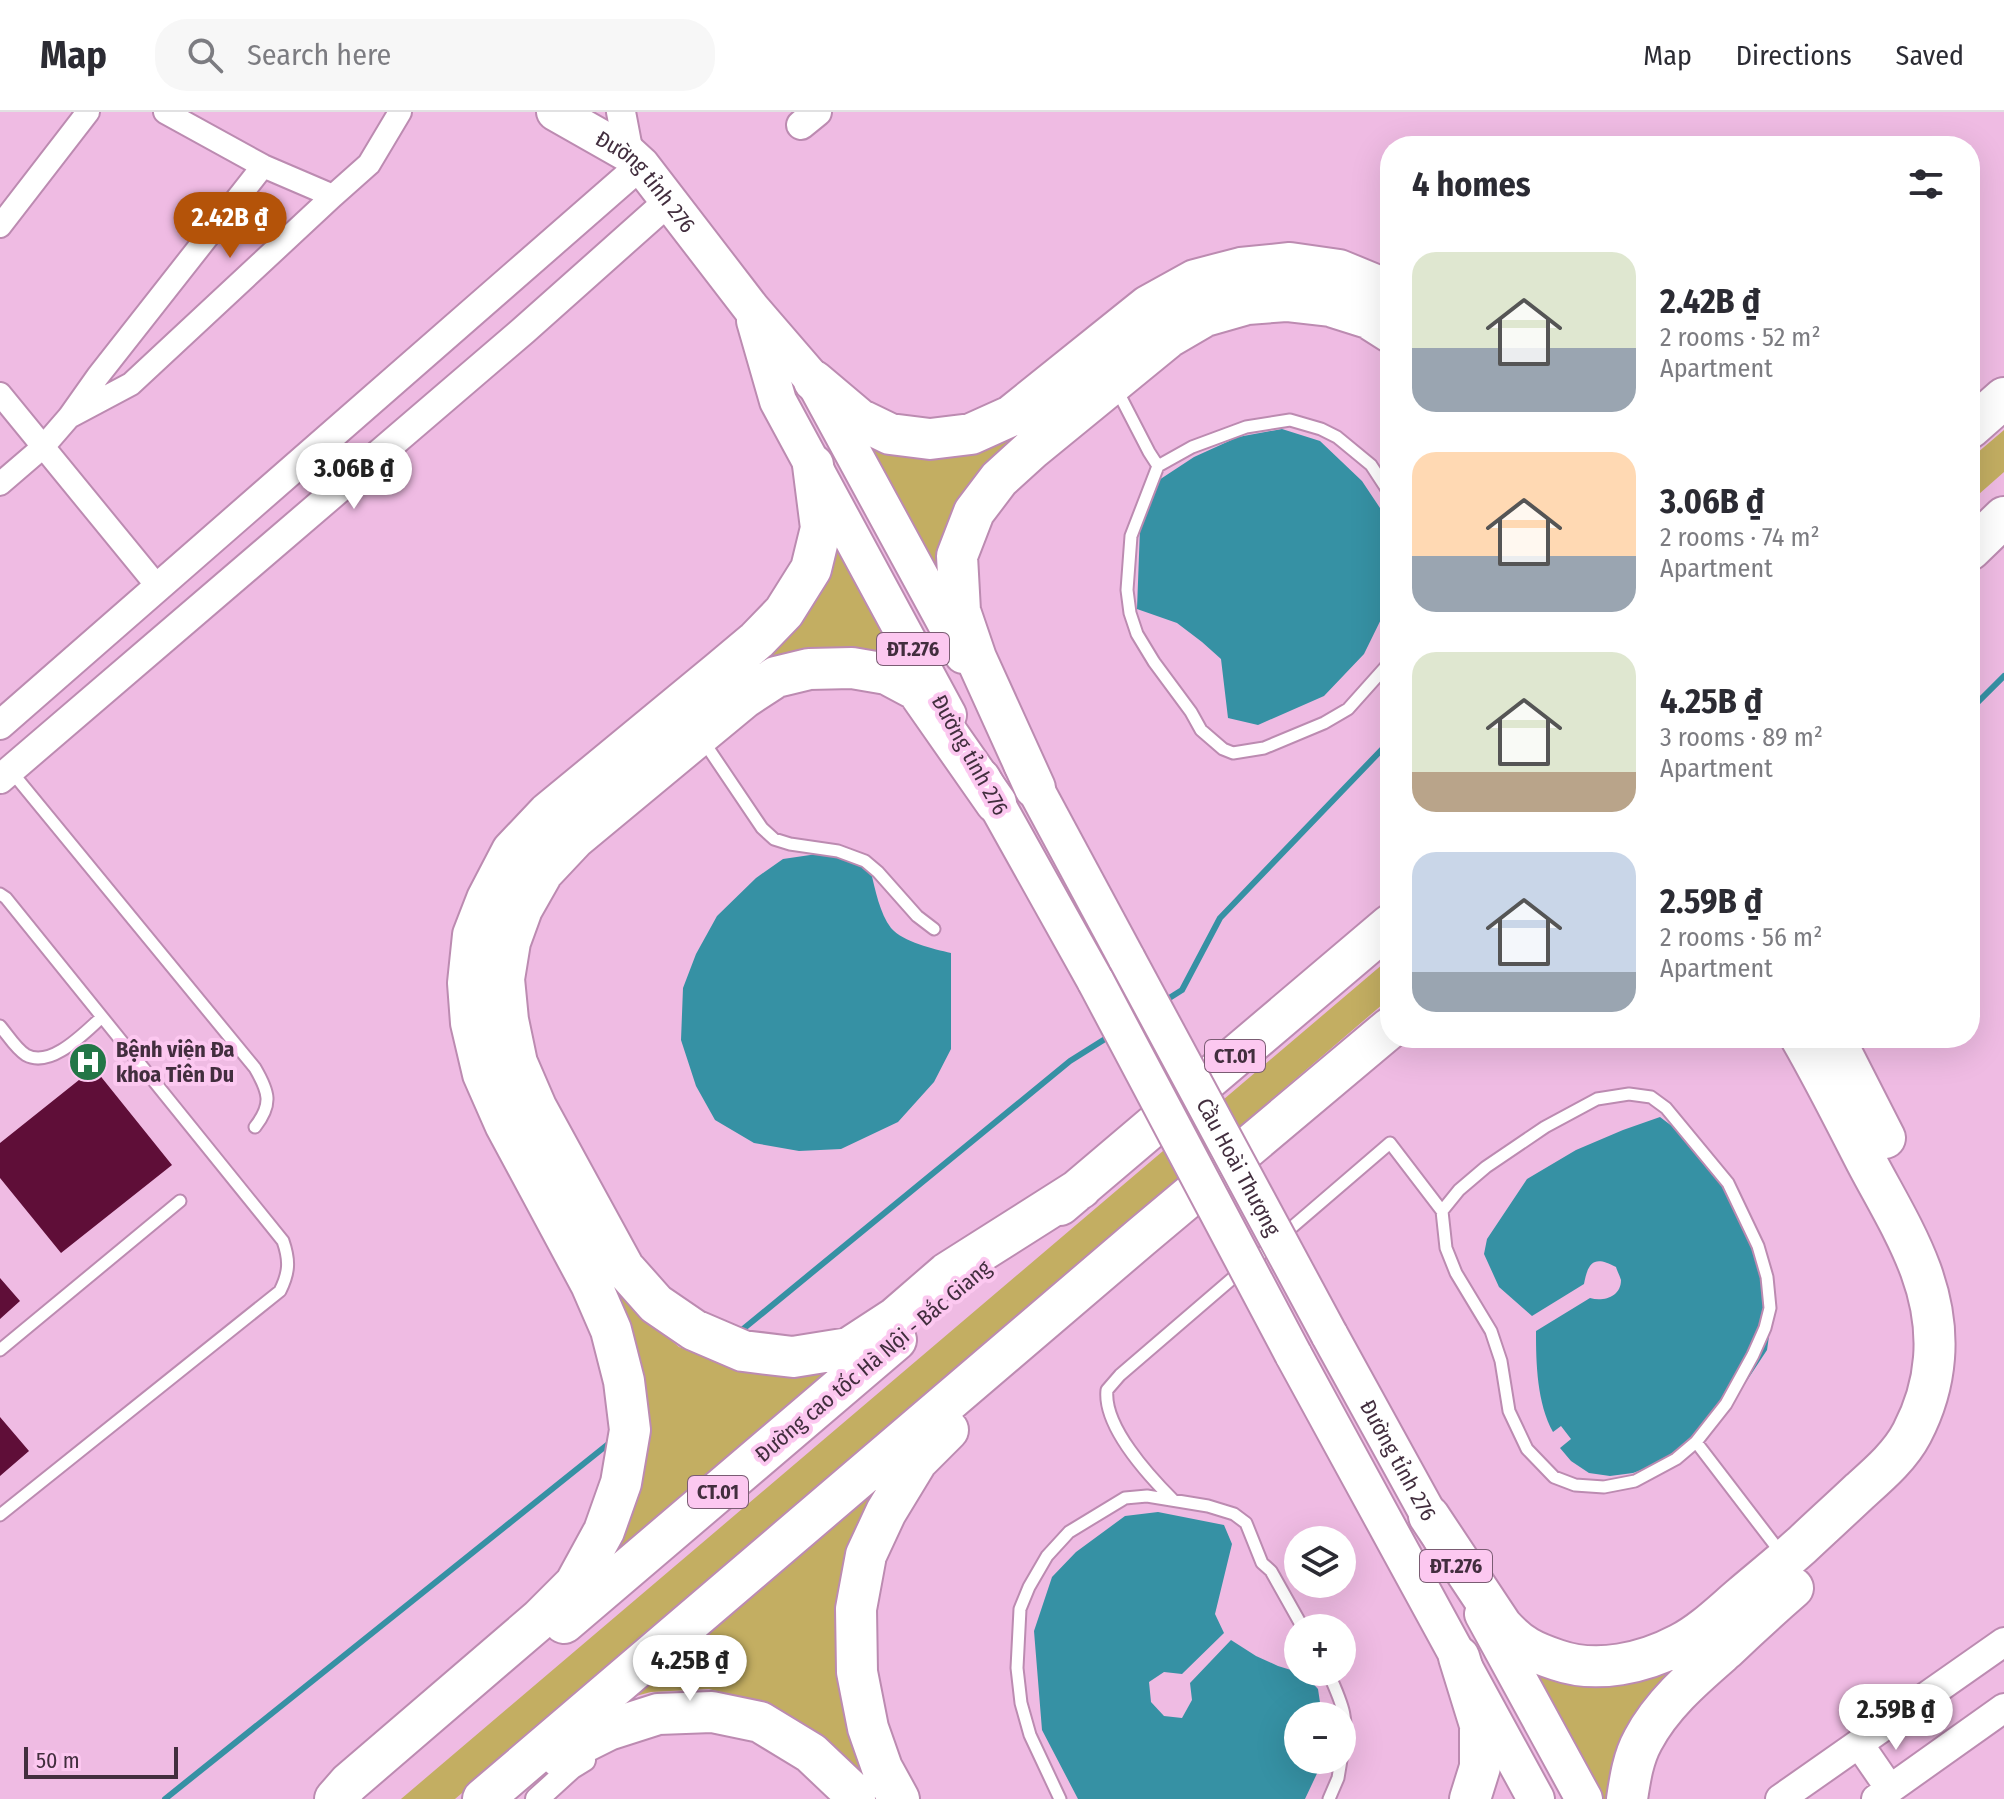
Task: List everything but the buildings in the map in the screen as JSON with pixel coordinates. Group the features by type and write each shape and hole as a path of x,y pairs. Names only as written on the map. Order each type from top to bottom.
{"highway":[{"path":"814,381 859,419 890,434 930,439 971,434 1011,416 1148,306 1195,280 1241,268 1290,263 1339,270 1380,287"},
{"path":"1035,788 976,658 960,611 957,556 974,512 999,479 1032,449 1169,337 1205,316 1247,304 1286,301 1330,306 1368,318 1380,326"},
{"path":"1980,392 2004,372"},
{"path":"1980,419 2004,398"},
{"path":"335,1799 349,1783 540,1619 575,1584 604,1531 617,1495 630,1430 624,1381 611,1330 591,1284 505,1124 483,1074 471,1023 468,983 473,935 487,899 512,851 548,813 757,640 784,612 811,569 821,528 813,465"},
{"path":"1980,524 2004,504"},
{"path":"1980,540 2004,517"},
{"path":"996,803 917,690 887,674 852,668 809,669 776,677 744,698 575,838 543,872 522,909 510,942 504,979 517,1063 536,1107 624,1268 656,1304 694,1330 743,1351 793,1357 849,1348 895,1318 947,1273 1081,1188"},
{"path":"1304,997 1380,920"},
{"name":"Đường cao tốc Hà Nội - Bắc Giang","path":"357,1799 1380,933"},
{"path":"483,1799 1380,1037"},
{"path":"1313,1094 1380,1048"},
{"path":"1429,1516 1502,1626 1514,1639 1531,1651 1582,1667 1631,1662 1680,1644 1703,1629 1786,1559 1893,1459 1911,1435 1931,1380 1934,1357 1932,1306 1920,1265 1806,1048"},
{"path":"1627,1799 1638,1752 1663,1710 1693,1677 1844,1541 1930,1451 1937,1440 1954,1387 1959,1358 1956,1301 1942,1249 1839,1048"},
{"path":"899,1799 882,1768 868,1728 857,1672 856,1609 866,1555 886,1512 917,1461 1141,1237"},
{"path":"1459,1657 1480,1725 1480,1767 1470,1799"},
{"path":"502,1799 534,1779 566,1751 608,1730 658,1714 712,1712 760,1722 811,1753 850,1790 855,1799"}],"main road":[{"name":"Đường tỉnh 276","path":"555,112 635,160 670,200 751,308 814,381 1127,959"},
{"name":"Đường tỉnh 276","path":"751,308 778,401 1096,982"},
{"name":"Cầu Hoài Thượng","path":"1127,959 1329,1334"},
{"name":"Cầu Hoài Thượng","path":"1096,982 1293,1354"},
{"name":"Đường tỉnh 276","path":"1329,1334 1584,1799"},
{"name":"Đường tỉnh 276","path":"1293,1354 1536,1799"}],"street":[{"path":"0,226 88,112"},
{"path":"165,112 263,166 333,196"},
{"path":"69,417 131,384 369,164 400,112"},
{"path":"0,725 635,160 621,112"},
{"path":"0,484 43,447 69,417 263,166"},
{"path":"3,769 524,330 670,200"},
{"path":"0,394 158,587"},
{"path":"1780,1799 2004,1642"},
{"path":"1859,1744 1883,1794 2004,1708"},
{"path":"537,1799 571,1768 605,1746 665,1726 700,1725 766,1739 814,1773 831,1799"}],"lane":[{"path":"1113,382 1158,466"},
{"path":"1380,479 1371,465 1337,437 1290,420 1246,427 1192,447 1158,466 1131,536 1127,590 1137,634 1154,662 1201,730 1223,749 1233,753 1264,748 1324,723 1348,709 1380,673"},
{"path":"699,735 762,828 774,839 838,851 865,861 917,916 934,929"},
{"path":"3,769 255,1068 268,1099 264,1114 255,1127"},
{"path":"0,894 283,1241 289,1259 288,1275 280,1291 0,1515"},
{"path":"0,1026 25,1054 48,1057 60,1052 102,1017"},
{"path":"1173,1500 1146,1473 1121,1435 1108,1408 1107,1390 1390,1143 1442,1211 1446,1248 1456,1273 1491,1331 1501,1361 1509,1411 1527,1449 1554,1477 1575,1485 1604,1487 1635,1481 1676,1459 1696,1442 1726,1404 1765,1328 1770,1308 1767,1277 1758,1246 1728,1183 1689,1133 1651,1097 1629,1094 1597,1099 1545,1127 1486,1167 1459,1190 1442,1211"},
{"path":"0,1350 180,1201"},
{"path":"1696,1442 1786,1559"},
{"path":"1060,1799 1030,1735 1021,1703 1017,1668 1020,1609 1047,1556 1069,1532 1125,1498 1147,1496 1208,1506 1234,1514 1246,1523 1262,1563 1271,1571 1295,1614"},
{"path":"1329,1799 1339,1774"}],"shaded area":[{"path":"1028,424 941,589 859,442"},
{"path":"2004,430 2004,472 1980,493 1980,450"},
{"path":"837,532 922,676 729,686"},
{"path":"1380,967 1380,1007 455,1799 401,1799"},
{"path":"603,1275 679,1347 742,1369 856,1359 581,1593 619,1538"},
{"path":"890,1467 876,1504 867,1779 768,1704 709,1689 651,1692 613,1702"},
{"path":"1721,1634 1611,1799 1589,1799 1509,1654 1539,1666"}],"water":[{"path":"1282,429 1320,441 1362,481 1380,508 1380,621 1364,654 1324,696 1258,725 1228,718 1221,659 1177,623 1137,609 1140,528 1159,480 1194,457 1238,437"},
{"path":"817,854 849,858 871,872 881,909 891,928 911,941 951,953 951,1049 934,1082 898,1122 841,1149 799,1151 754,1143 715,1120 696,1086 681,1040 683,988 696,954 717,916 756,878 783,859"},
{"path":"1660,1117 1689,1139 1726,1184 1755,1248 1774,1302 1767,1350 1729,1408 1657,1464 1633,1473 1610,1476 1589,1473 1571,1461 1560,1448 1571,1439 1561,1426 1553,1432 1548,1421 1538,1383 1536,1331 1590,1298 1606,1299 1615,1294 1621,1280 1616,1267 1597,1261 1593,1263 1584,1284 1532,1316 1499,1287 1484,1254 1487,1239 1527,1179 1576,1150"},
{"path":"1158,1512 1224,1525 1232,1544 1215,1614 1224,1633 1182,1674 1164,1672 1149,1682 1151,1702 1164,1716 1182,1718 1192,1700 1190,1683 1231,1640 1256,1656 1284,1668 1284,1686 1315,1686 1320,1702 1284,1702 1284,1774 1317,1774 1305,1799 1078,1799 1042,1730 1034,1631 1052,1577 1076,1552 1125,1516"}],"waterway":[{"path":"1980,700 2004,676"},
{"path":"1163,1002 1182,990 1220,918 1380,751"},
{"path":"737,1334 1070,1061 1113,1034"},
{"path":"165,1799 612,1441"}],"place":[{"name":"Bệnh viện Đa khoa Tiên Du","path":"88,1062"}]}
